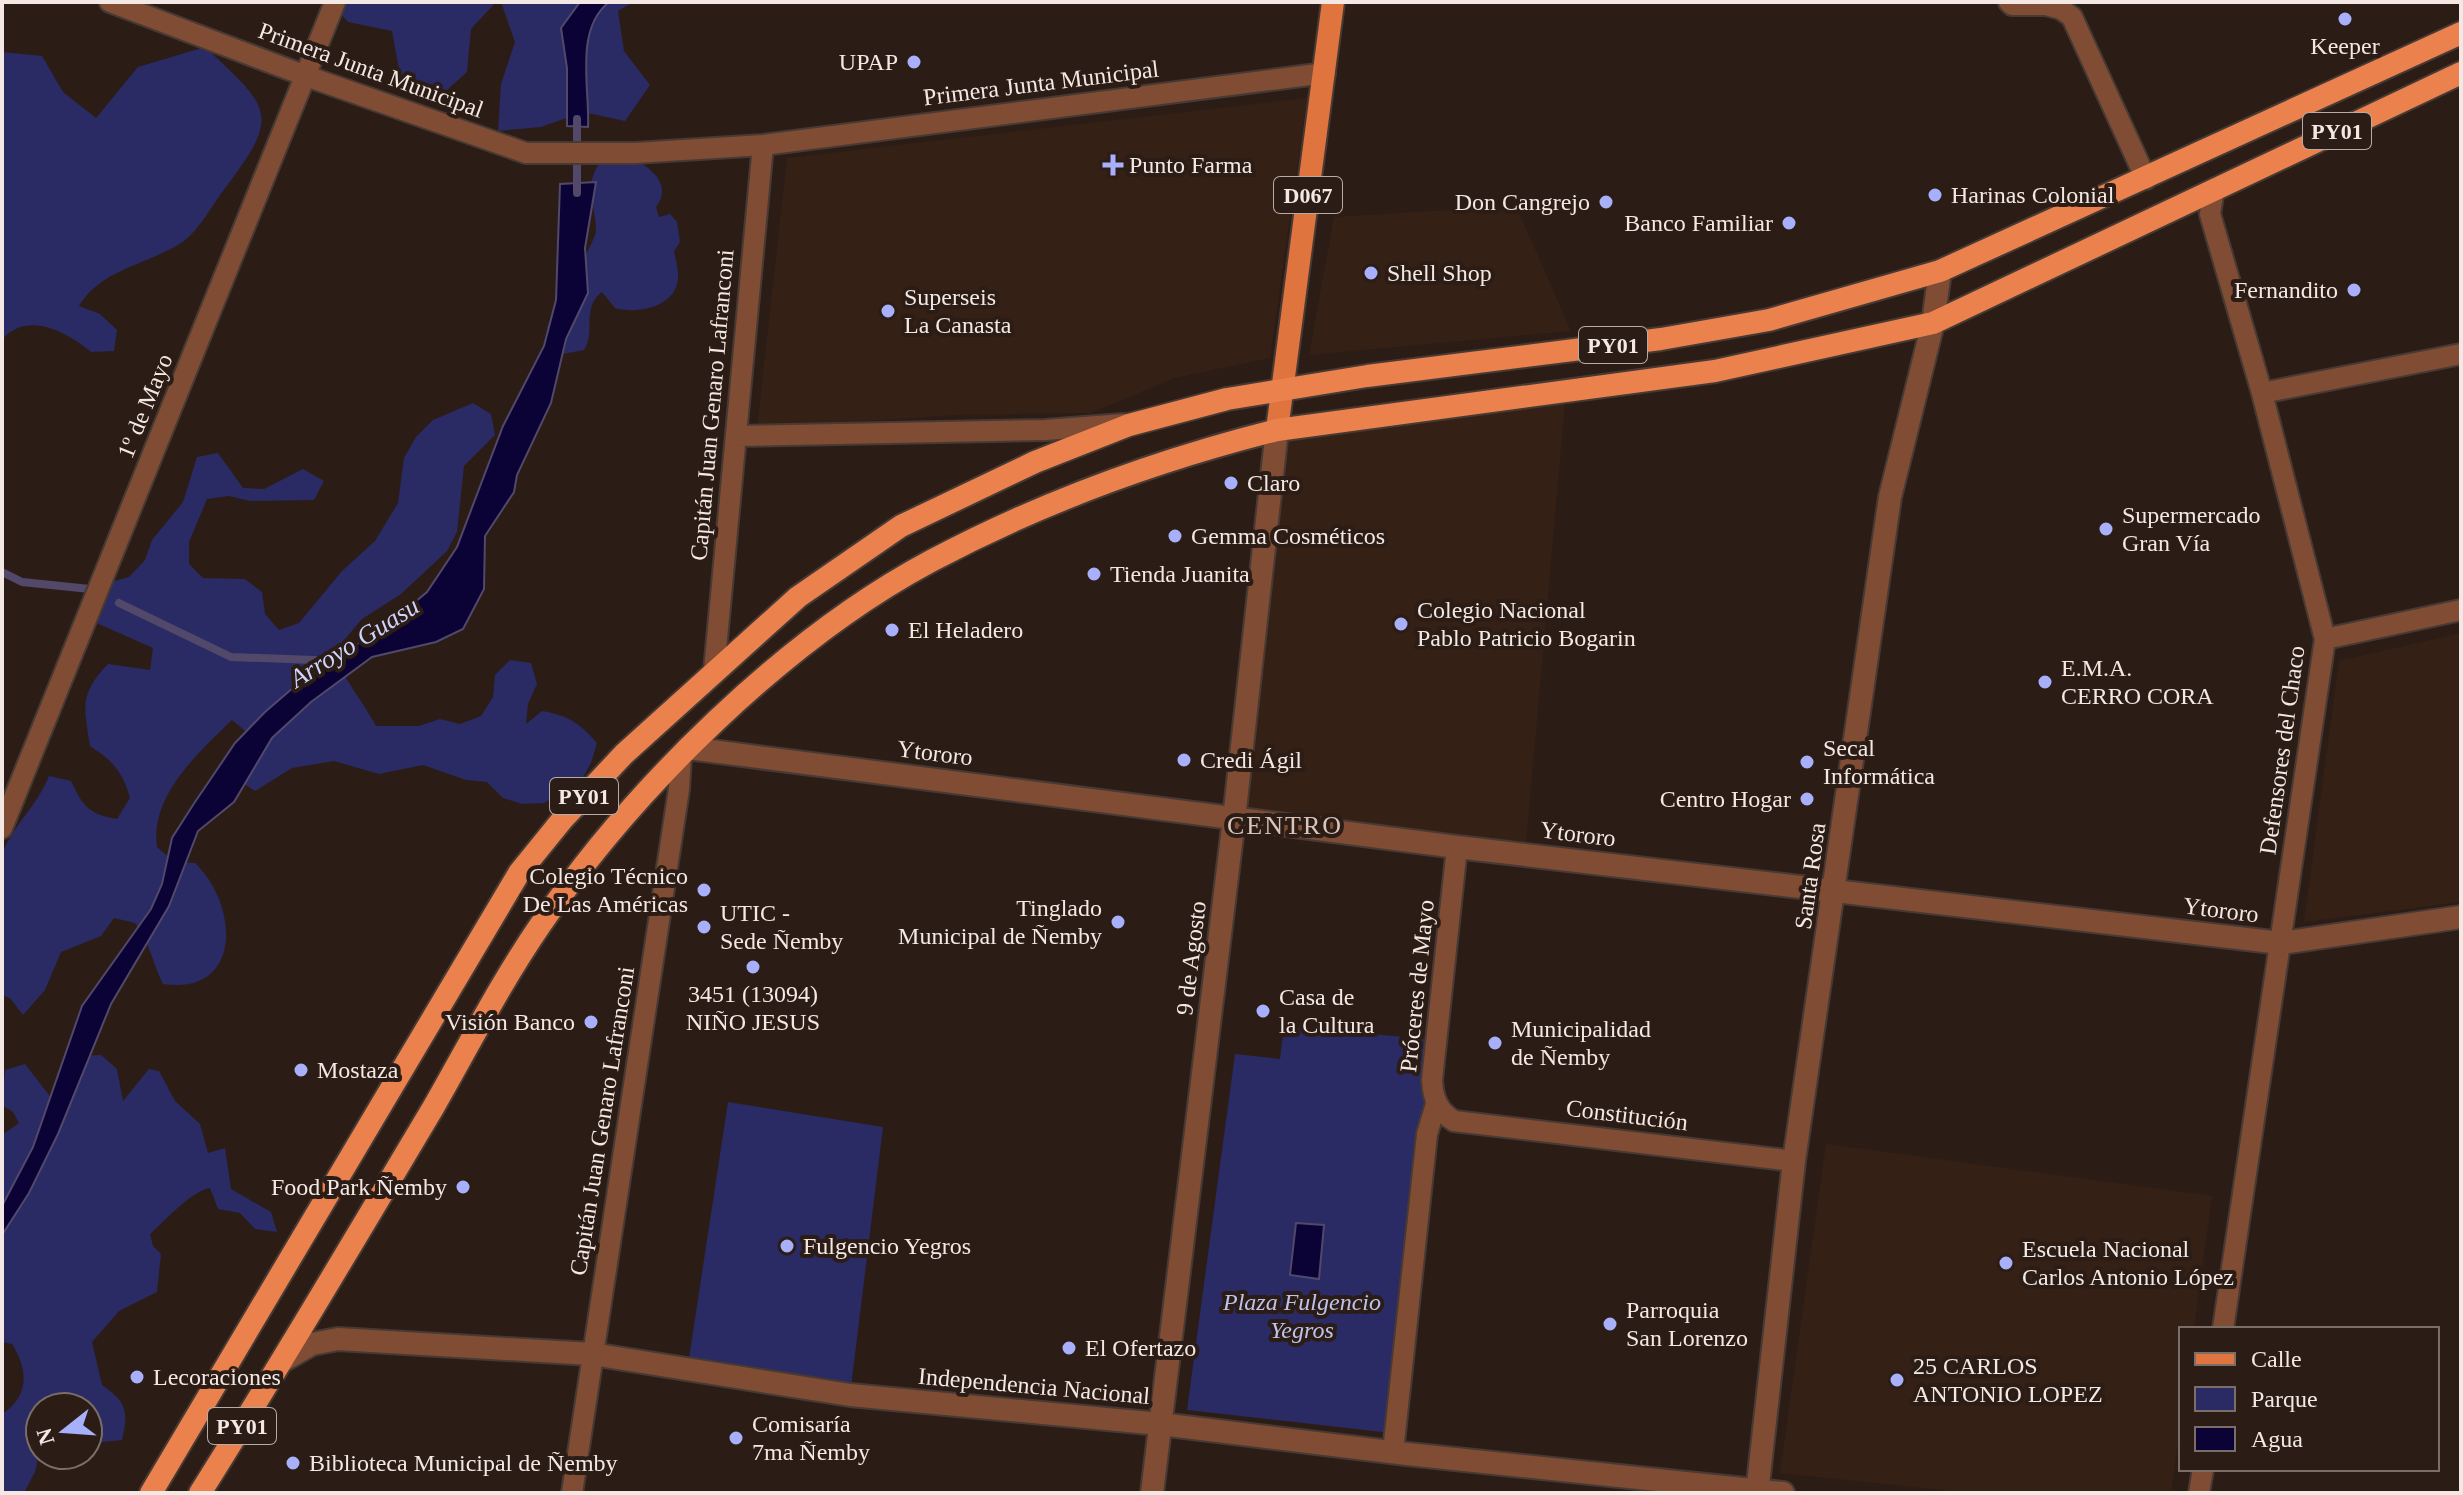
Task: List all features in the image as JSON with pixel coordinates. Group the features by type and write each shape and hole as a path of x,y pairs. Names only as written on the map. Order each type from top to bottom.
{"highway":[{"name":"PY01","path":"151,1493 519,873 562,820 614,765 714,671 798,597 901,526 1035,462 1136,423 1280,388 1661,339 1769,320 1940,271 2461,33"},
{"name":"PY01","path":"200,1493 284,1360 541,924 614,831 684,752 841,617 930,561 1107,482 1206,448 1277,430 1715,371 1933,323 2461,73"}],"main road":[{"name":"D067","path":"1277,430 1280,388 1333,2"}],"street":[{"name":"Primera Junta Municipal","path":"110,2 306,76 526,153 635,153 763,145 1325,73"},
{"name":"1º de Mayo","path":"2,828 335,2"},
{"path":"2009,2 2012,5 2061,9 2072,17 2146,179"},
{"name":"Capitán Juan Genaro Lafranconi","path":"714,671 763,145"},
{"name":"Defensores del Chaco","path":"2214,189 2210,214 2262,393 2325,639 2223,1327"},
{"name":"Santa Rosa","path":"1757,1492 1794,1161 1890,497 1933,323 1940,271"},
{"path":"2262,393 2461,354"},
{"path":"736,436 1045,430 1136,423"},
{"name":"9 de Agosto","path":"1152,1493 1234,819 1277,430"},
{"path":"2325,639 2461,610"},
{"name":"Capitán Juan Genaro Lafranconi","path":"572,1493 684,752"},
{"name":"Ytororo","path":"684,752 1457,847 2281,943 2461,917"},
{"name":"Próceres de Mayo","path":"1454,1121 1436,1104 1432,1080 1457,847"},
{"path":"1393,1452 1427,1134 1436,1104"},
{"name":"Constitución","path":"1454,1121 1794,1161"},
{"name":"Independencia Nacional","path":"284,1360 312,1344 338,1339 592,1354 850,1395 1160,1424 1783,1493"},
{"path":"2199,1493 2203,1471"}],"shaded area":[{"path":"1307,98 1270,358 1174,378 1091,413 956,415 757,428 787,158"},
{"path":"1516,206 1571,331 1309,355 1334,217"},
{"name":"Colegio Nacional Pablo Patricio Bogarin","path":"1566,392 1525,854 1234,819 1277,430"},
{"path":"2461,633 2461,902 2304,922 2339,661"},
{"name":"Escuela Nacional Carlos Antonio López","path":"1826,1144 2212,1196 2194,1327 2179,1327 2179,1435 2171,1493 1973,1493 1780,1473"}],"green space":[{"path":"330,2 496,2 471,29 467,72 436,100 400,75 392,31 348,22"},
{"path":"501,2 633,2 618,11 624,51 650,85 625,121 583,112 541,127 498,131 501,84 515,42"},
{"path":"205,47 255,100 261,113 261,128 242,165 187,238 168,251 99,284 79,306 100,314 117,330 114,351 91,352 70,337 34,325 12,331 2,340 2,52 42,56 63,92 96,118 138,67"},
{"path":"631,158 646,166 661,184 661,199 656,207 659,217 670,214 677,222 680,242 674,251 677,284 668,299 642,309 615,308 602,292 592,305 584,350 563,354 553,349 547,327 596,231 591,189 594,172 599,164"},
{"path":"473,403 491,414 495,435 464,466 457,532 447,551 401,594 362,619 334,652 376,726 419,726 440,719 460,724 481,716 493,697 495,675 510,660 531,663 537,684 528,704 526,724 542,711 551,713 572,721 597,743 580,783 544,803 522,804 503,798 487,782 466,780 423,765 379,774 334,761 292,768 255,791 235,778 250,735 232,720 179,777 168,793 157,828 157,847 174,862 195,863 210,881 220,901 226,944 220,962 208,976 189,984 163,984 135,923 114,918 101,936 61,952 45,990 23,1015 10,998 2,995 2,854 49,776 71,781 88,808 107,817 117,819 130,798 116,768 90,746 86,702 92,684 108,664 150,670 153,648 92,621 107,583 129,577 145,560 152,540 183,502 197,457 218,453 243,488 264,489 303,469 324,481 314,500 250,501 229,496 207,499 189,542 189,564 203,578 245,579 262,592 265,614 279,630 299,623 342,571 375,541 398,503 404,458 416,437 433,420"},
{"name":"Plaza Fulgencio Yegros","path":"1284,1026 1437,1040 1391,1433 1187,1410 1235,1054 1280,1059"},
{"path":"101,1055 117,1069 123,1101 149,1069 159,1071 175,1101 200,1124 208,1153 225,1148 231,1189 271,1212 277,1232 255,1229 240,1213 218,1209 210,1188 187,1200 150,1234 153,1246 161,1254 157,1292 119,1311 92,1342 102,1385 124,1408 122,1440 104,1442 104,1391 24,1391 24,1471 35,1471 24,1493 2,1493 2,1414 18,1399 24,1382 17,1353 12,1344 2,1342 2,1135 19,1123 13,1112 2,1105 5,1070 25,1064 52,1099 79,1056"},
{"name":"Fulgencio Yegros","path":"728,1102 883,1127 850,1395 688,1365"}],"water":[{"path":"580,2 609,2 591,28 588,44 588,127 567,126 567,68 561,28"},
{"path":"596,182 585,248 588,293 566,339 551,403 517,475 514,492 485,536 484,589 463,629 436,642 372,657 311,702 272,738 234,802 198,831 169,906 111,1004 58,1134 29,1193 2,1235 2,1206 33,1147 82,1006 151,909 162,884 172,838 193,805 235,743 265,712 294,687 397,617 427,592 457,547 503,426 544,346 556,300 560,184"},
{"path":"1296,1223 1324,1225 1319,1279 1290,1275"}],"waterway":[{"name":"Arroyo Guasu","path":"577,119 577,193"},
{"path":"2,572 22,582 90,589"},
{"path":"119,603 231,657 342,661"}],"place":[{"name":"Keeper","path":"2345,19"},
{"name":"UPAP","path":"914,62"},
{"name":"Punto Farma","path":"1113,165"},
{"name":"Harinas Colonial","path":"1935,195"},
{"name":"Don Cangrejo","path":"1606,202"},
{"name":"Banco Familiar","path":"1789,223"},
{"name":"Shell Shop","path":"1371,273"},
{"name":"Fernandito","path":"2354,290"},
{"name":"Superseis La Canasta","path":"888,311"},
{"name":"Claro","path":"1231,483"},
{"name":"Supermercado Gran Vía","path":"2106,529"},
{"name":"Gemma Cosméticos","path":"1175,536"},
{"name":"Tienda Juanita","path":"1094,574"},
{"name":"Colegio Nacional Pablo Patricio Bogarin","path":"1401,624"},
{"name":"El Heladero","path":"892,630"},
{"name":"E.M.A. CERRO CORA","path":"2045,682"},
{"name":"Credi Ágil","path":"1184,760"},
{"name":"Secal Informática","path":"1807,762"},
{"name":"Centro Hogar","path":"1807,799"},
{"name":"Colegio Técnico De Las Américas","path":"704,890"},
{"name":"Tinglado Municipal de Ñemby","path":"1118,922"},
{"name":"UTIC - Sede Ñemby","path":"704,927"},
{"name":"3451 (13094) NIÑO JESUS","path":"753,967"},
{"name":"Casa de la Cultura","path":"1263,1011"},
{"name":"Visión Banco","path":"591,1022"},
{"name":"Municipalidad de Ñemby","path":"1495,1043"},
{"name":"Mostaza","path":"301,1070"},
{"name":"Food Park Ñemby","path":"463,1187"},
{"name":"Fulgencio Yegros","path":"787,1246"},
{"name":"Escuela Nacional Carlos Antonio López","path":"2006,1263"},
{"name":"Parroquia San Lorenzo","path":"1610,1324"},
{"name":"El Ofertazo","path":"1069,1348"},
{"name":"Lecoraciones","path":"137,1377"},
{"name":"25 CARLOS ANTONIO LOPEZ","path":"1897,1380"},
{"name":"Comisaría 7ma Ñemby","path":"736,1438"},
{"name":"Biblioteca Municipal de Ñemby","path":"293,1463"}],"district":[{"name":"CENTRO","path":"1285,825"}]}
